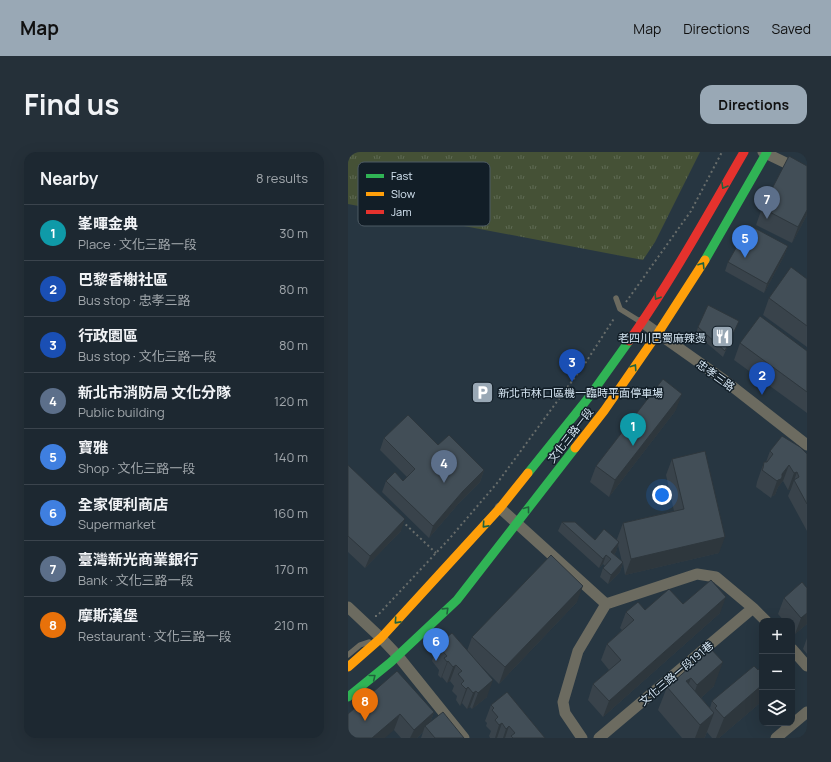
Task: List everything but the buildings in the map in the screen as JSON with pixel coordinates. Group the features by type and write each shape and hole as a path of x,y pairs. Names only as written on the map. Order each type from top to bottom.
{"street":[{"name":"文化三路一段","path":"348,667 381,638 500,508 589,397 642,322 690,245 744,152"},
{"name":"文化三路一段","path":"348,697 398,656 457,600 604,411 658,333 708,256 765,153"},
{"path":"765,153 807,173"},
{"name":"忠孝三路","path":"642,322 724,380 807,445"},
{"path":"500,508 606,604"},
{"path":"582,738 565,713 563,702 578,652 606,604 697,574 716,577 763,618"},
{"path":"348,607 398,656 464,738"},
{"name":"文化三路一段191巷","path":"599,738 753,608"},
{"path":"795,652 807,666"},
{"path":"776,738 807,712"}],"lane":[{"path":"616,298 620,309 642,322"},
{"path":"348,655 360,645 381,638"}],"path":[{"path":"370,616 377,616 436,553 498,482 586,362 620,309 690,210 722,152"},
{"path":"402,520 436,553"}],"green space":[{"path":"348,152 700,152 655,242 643,260 464,226 490,226 490,162 358,162 358,206 348,204"}],"traffic: fast":[{"path":"705,260 767,152"},
{"path":"528,473 589,397 629,341"},
{"path":"348,697 391,662 457,600 575,448"}],"traffic: slow":[{"path":"575,448 604,411 658,333 705,260"},
{"path":"348,667 381,638 500,508 528,473"}],"traffic: jam":[{"path":"629,341 674,272 744,152"}],"place":[{"name":"臺灣新光商業銀行","path":"767,219"},
{"name":"寶雅","path":"745,258"},
{"name":"老四川巴蜀麻辣燙","path":"722,337"},
{"name":"行政園區","path":"572,382"},
{"name":"新北市林口區機一臨時平面停車場","path":"482,392"},
{"name":"巴黎香榭社區","path":"762,395"},
{"name":"峯暉金典","path":"633,446"},
{"name":"新北市消防局 文化分隊","path":"444,483"},
{"name":"全家便利商店","path":"436,661"},
{"name":"摩斯漢堡","path":"365,721"}]}
